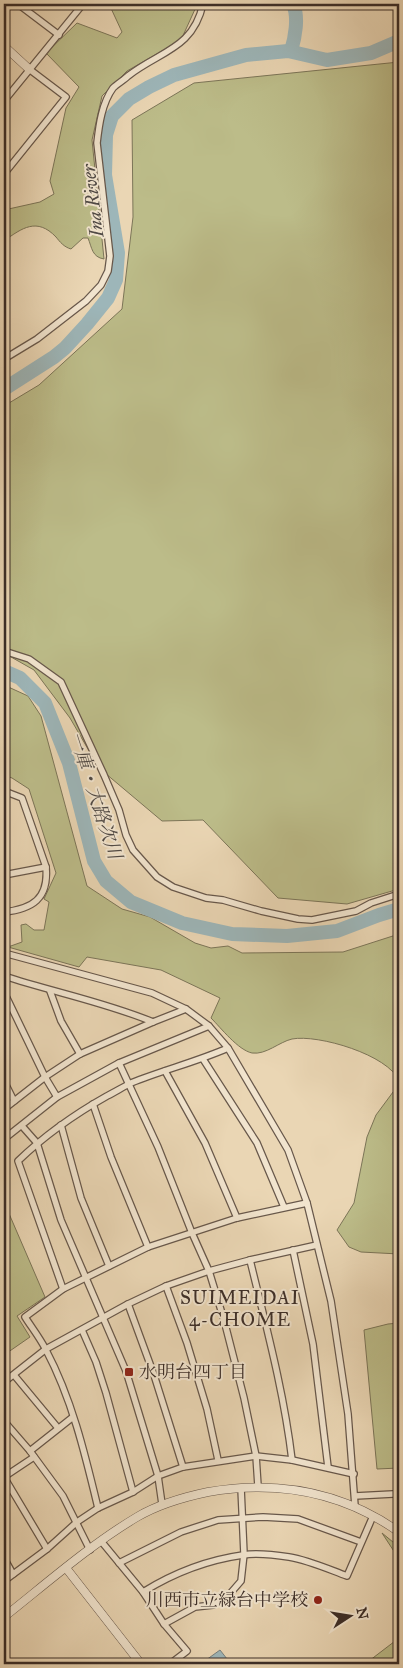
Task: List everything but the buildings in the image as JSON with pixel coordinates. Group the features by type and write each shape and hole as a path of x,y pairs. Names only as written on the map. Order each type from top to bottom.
{"street":[{"path":"18,4 59,35"},
{"path":"4,102 83,4"},
{"path":"4,359 37,339 86,301 101,285 108,271 110,256 97,143 105,103 114,88 133,72 183,42 196,25 203,4"},
{"path":"4,46 29,69 66,97 4,174"},
{"path":"4,651 29,659 61,682 104,775 133,850 157,877 173,887 206,898 223,900 298,919 312,920 356,910 370,903 399,894"},
{"path":"4,791 22,798 46,867 47,877 36,902 24,909 4,912"},
{"path":"4,876 46,867"},
{"path":"4,953 152,993 186,1009 209,1026 228,1048 288,1150 307,1203 330,1300 348,1414 355,1506"},
{"path":"4,976 50,991 131,1013 152,1022"},
{"path":"50,991 61,1021 80,1054"},
{"path":"4,992 57,1098"},
{"path":"4,1109 45,1077 80,1054 186,1009"},
{"path":"4,1139 57,1098 119,1063 209,1026"},
{"path":"62,1289 18,1161 37,1143 61,1125 93,1104 130,1084 203,1059 228,1048"},
{"path":"203,1059 257,1144 284,1207"},
{"path":"119,1063 158,1147 209,1271 236,1365 256,1456 258,1486"},
{"path":"165,1071 205,1143 238,1218"},
{"path":"4,1081 14,1101"},
{"path":"93,1104 111,1157 148,1247"},
{"path":"61,1125 81,1198 109,1266"},
{"path":"22,1126 37,1143 61,1220 126,1371 158,1476 162,1504"},
{"path":"98,1508 81,1439 63,1388 46,1349 25,1317 62,1289 148,1247 238,1218 307,1203"},
{"path":"4,1382 46,1349 103,1317 166,1286 209,1271 317,1245"},
{"path":"294,1250 313,1344 328,1467"},
{"path":"250,1260 278,1377 288,1425 292,1460"},
{"path":"166,1286 187,1343 207,1409 218,1460"},
{"path":"128,1304 154,1375 183,1467"},
{"path":"82,1330 96,1362 106,1393 133,1492"},
{"path":"14,1375 58,1428"},
{"path":"30,1451 73,1417"},
{"path":"4,1421 30,1451 63,1496 90,1550"},
{"path":"4,1581 47,1549 77,1522 98,1508 133,1492 158,1476 183,1467 218,1460 256,1456 292,1460 354,1474"},
{"path":"34,1457 4,1477 47,1549"},
{"path":"4,1616 101,1541 138,1516 162,1504 196,1495 258,1486 280,1487 320,1495 355,1506 399,1532"},
{"path":"164,1624 195,1607 213,1605 228,1596 241,1581 244,1554 241,1488"},
{"path":"355,1496 393,1494"},
{"path":"143,1592 164,1579 195,1567 244,1554 289,1557 316,1564 347,1576 373,1516"},
{"path":"119,1563 180,1532 218,1520 263,1517 298,1520 361,1542"},
{"path":"101,1541 143,1592 164,1624 187,1651 170,1664"},
{"path":"4,1558 13,1574"},
{"path":"66,1568 141,1664"}],"green space":[{"path":"109,4 196,4 196,7 181,40 127,71 102,96 92,140 104,259 95,254 88,238 83,238 71,249 42,227 36,226 23,229 4,241 4,210 40,202 54,194 50,181 66,108 79,87 46,53 77,23 117,38 122,32"},
{"path":"399,62 399,889 347,904 278,898 203,820 162,821 99,768 70,718 34,670 4,653 4,406 39,385 122,309 133,217 132,120 194,83"},
{"path":"4,685 28,696 41,716 87,886 122,909 150,917 195,943 211,948 228,946 242,953 343,952 399,934 399,1081 393,1072 382,1063 352,1048 335,1043 304,1038 292,1039 262,1052 252,1053 247,1051 241,1048 211,1018 220,998 161,970 87,957 79,967 8,947 22,942 21,925 26,924 34,930 44,930 49,902 44,899 56,873 29,789 4,775"},
{"path":"399,1084 399,1254 361,1252 349,1247 337,1230 354,1203 367,1137 376,1115"},
{"path":"4,1202 45,1297 17,1316 30,1337 4,1355"},
{"path":"399,1323 399,1468 377,1469 364,1330"},
{"path":"382,1533 399,1547 399,1559"},
{"path":"399,1638 399,1664 365,1664"}],"water":[{"path":"220,1650 231,1664 209,1664 206,1660"}],"waterway":[{"path":"291,51 296,21 293,4"},
{"name":"Ina River","path":"4,389 65,348 108,298 116,280 118,253 105,175 106,135 112,116 129,99 174,75 246,55 288,51 327,60 371,53 399,41"},
{"name":"一庫・大路次川","path":"4,671 20,678 45,703 69,763 94,861 106,881 131,902 182,923 232,934 287,936 337,931 399,909"}],"place":[{"name":"水明台四丁目","path":"129,1372"},
{"name":"川西市立緑台中学校","path":"318,1600"}],"district":[{"name":"SUIMEIDAI 4-CHOME","path":"240,1308"}]}
